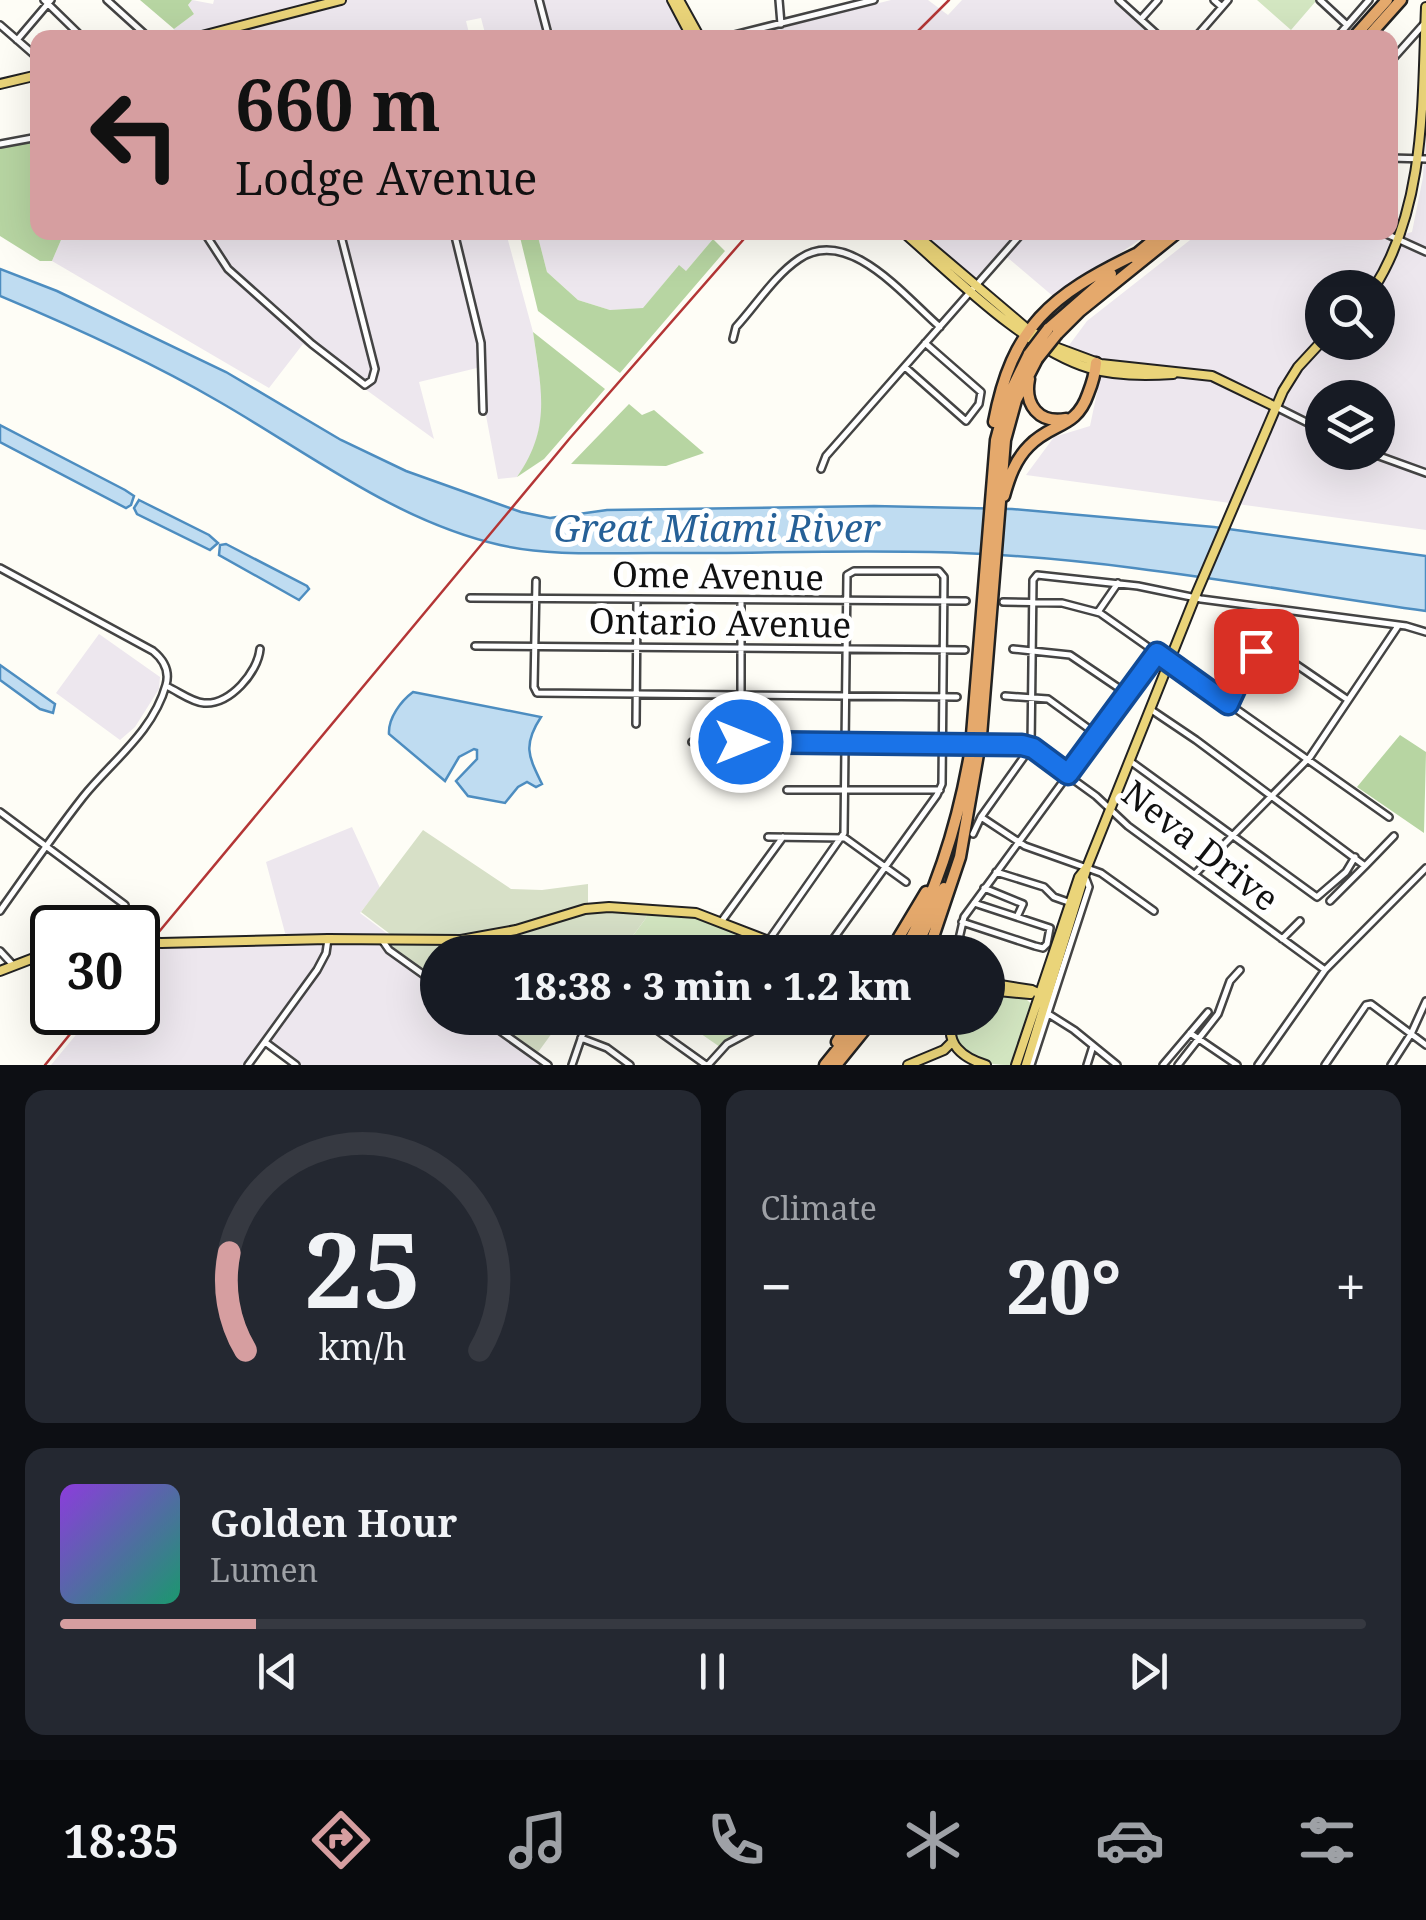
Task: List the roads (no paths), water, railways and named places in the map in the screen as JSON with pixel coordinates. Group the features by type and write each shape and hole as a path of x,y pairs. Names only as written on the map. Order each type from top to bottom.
{"highway":[{"path":"1360,30 1387,0"},
{"path":"1374,30 1400,0"},
{"path":"934,935 960,856 968,811 1003,412 1052,332 1153,240"},
{"path":"1052,332 1168,240"},
{"path":"993,517 996,487 991,436 1002,382 1030,328 1059,298 1136,254"},
{"path":"1018,321 1030,328"},
{"path":"1033,360 1029,402 1038,414 1052,420 1062,420 1077,411 1095,367"},
{"path":"996,487 1031,444 1083,410 1095,367"},
{"path":"911,935 938,874 974,754"},
{"path":"922,935 947,879 968,811"},
{"path":"900,935 938,874"},
{"path":"830,1063 844,1035"},
{"path":"830,1063 851,1035"},
{"path":"830,1063 857,1035"}],"main road":[{"path":"235,30 341,0"},
{"path":"675,0 692,30"},
{"path":"1384,270 1415,198 1423,159 1426,8"},
{"path":"0,84 30,77"},
{"path":"914,240 1018,321"},
{"path":"922,240 974,288 1030,328 1055,354 1095,367 1218,378 1276,407"},
{"path":"1024,1065 1088,867 1129,761 1276,407 1292,376 1306,360"},
{"path":"1024,1065 1020,1059 1024,1038 1042,1012 1040,994 1077,906 1079,877 1088,867"},
{"path":"160,943 476,938 594,908 674,910 720,922 749,935"},
{"path":"1005,989 1040,994 1047,989 1062,954"},
{"path":"5,969 30,959"},
{"path":"1023,992 1040,982 1048,970"},
{"path":"1005,986 1023,992 1042,1012"},
{"path":"1032,1048 1042,1001 1040,994"},
{"path":"951,1035 960,1053 972,1060"},
{"path":"908,1065 950,1047 952,1042"},
{"path":"936,1054 986,1065"}],"street":[{"path":"107,0 140,30"},
{"path":"540,0 547,30"},
{"path":"779,0 781,24"},
{"path":"756,30 874,0"},
{"path":"1119,0 1152,30"},
{"path":"1140,19 1158,0"},
{"path":"1214,0 1222,7"},
{"path":"1202,30 1228,0"},
{"path":"1320,0 1347,24"},
{"path":"1342,30 1369,0"},
{"path":"17,40 48,1 75,30"},
{"path":"1398,53 1426,23"},
{"path":"0,25 30,51"},
{"path":"0,144 30,138"},
{"path":"1398,158 1423,159"},
{"path":"209,240 231,272 360,384 368,384 375,369 342,240"},
{"path":"456,240 481,343 484,412"},
{"path":"821,469 826,456 1016,240"},
{"path":"1400,240 1426,252"},
{"path":"732,338 736,327 791,265 823,249 859,257 940,327"},
{"path":"904,367 966,421 979,404 981,392 925,343"},
{"path":"1276,407 1305,422"},
{"path":"1395,462 1426,473"},
{"path":"0,568 156,653 165,665 166,686 139,736 85,794 0,911"},
{"path":"773,935 842,838 847,576 851,572 942,573 944,697 940,790 836,935"},
{"path":"973,834 1031,748 1036,576 1118,583 1426,632"},
{"path":"536,581 534,690 540,693 956,697"},
{"path":"1098,612 1118,583"},
{"name":"Ome Avenue","path":"470,598 966,600"},
{"path":"636,724 637,600"},
{"path":"741,600 741,742"},
{"path":"1002,602 1074,604 1098,612 1170,660 1185,674 1184,680 1190,686 1196,690 1203,688 1228,704 1389,817"},
{"path":"1195,874 1305,760 1398,626"},
{"name":"Ontario Avenue","path":"475,646 964,650"},
{"path":"166,686 199,702 218,701 254,671 260,649"},
{"path":"1012,649 1070,654 1126,694"},
{"path":"1228,704 1251,656 1267,649 1348,700"},
{"path":"959,935 962,922 984,888 1157,653"},
{"path":"1005,696 1053,702 1096,734"},
{"path":"1150,710 1365,866"},
{"path":"692,742 1031,748"},
{"name":"Neva Drive","path":"1031,748 1325,970"},
{"path":"1129,761 1317,897 1346,872 1355,858"},
{"path":"787,790 940,790"},
{"path":"0,812 123,905"},
{"path":"981,817 1018,842 1101,872 1154,911"},
{"path":"1330,901 1394,836"},
{"path":"768,837 842,838 906,882"},
{"path":"720,922 783,837"},
{"path":"1258,1065 1325,970 1426,868"},
{"path":"996,872 1044,888 1077,906 1024,1065"},
{"path":"984,888 1022,904 1016,917"},
{"path":"962,922 1043,948 1051,929 974,903"},
{"path":"1282,938 1300,921"},
{"path":"248,1065 320,966 328,939"},
{"path":"382,939 389,950 420,972"},
{"path":"0,954 5,969"},
{"path":"1178,1065 1222,1009 1230,981 1240,970"},
{"path":"1392,1065 1412,1034 1426,1001"},
{"path":"1325,1065 1366,1006 1372,1004 1426,1045"},
{"path":"1042,1012 1117,1065"},
{"path":"1163,1065 1208,1012"},
{"path":"1190,1032 1237,1065"},
{"path":"506,1035 548,1065"},
{"path":"572,1065 583,1035"},
{"path":"664,1035 707,1065 727,1044 744,1035"},
{"path":"581,1038 600,1044 630,1065"},
{"path":"264,1042 296,1065"},
{"path":"1087,1065 1093,1046"}],"water":[{"name":"Great Miami River","path":"0,269 57,291 226,372 341,440 406,471 521,512 550,518 607,510 874,506 1012,509 1214,527 1426,556 1426,611 1136,568 1019,556 884,551 575,553 500,545 424,520 389,503 165,372 0,296"},
{"path":"0,425 125,490 134,496 131,505 126,508 0,442"},
{"path":"139,500 218,543 210,550 137,514 134,508"},
{"path":"226,544 309,589 299,600 219,555 220,545"},
{"path":"0,665 55,704 53,713 40,709 0,680"},
{"path":"413,692 541,717 531,736 530,751 542,784 536,787 527,782 505,803 468,796 456,781 477,759 474,749 459,757 445,781 389,734 396,710"}],"railway":[{"path":"919,30 949,0"},
{"path":"160,931 570,438 743,240"},
{"path":"45,1065 69,1035"}]}
